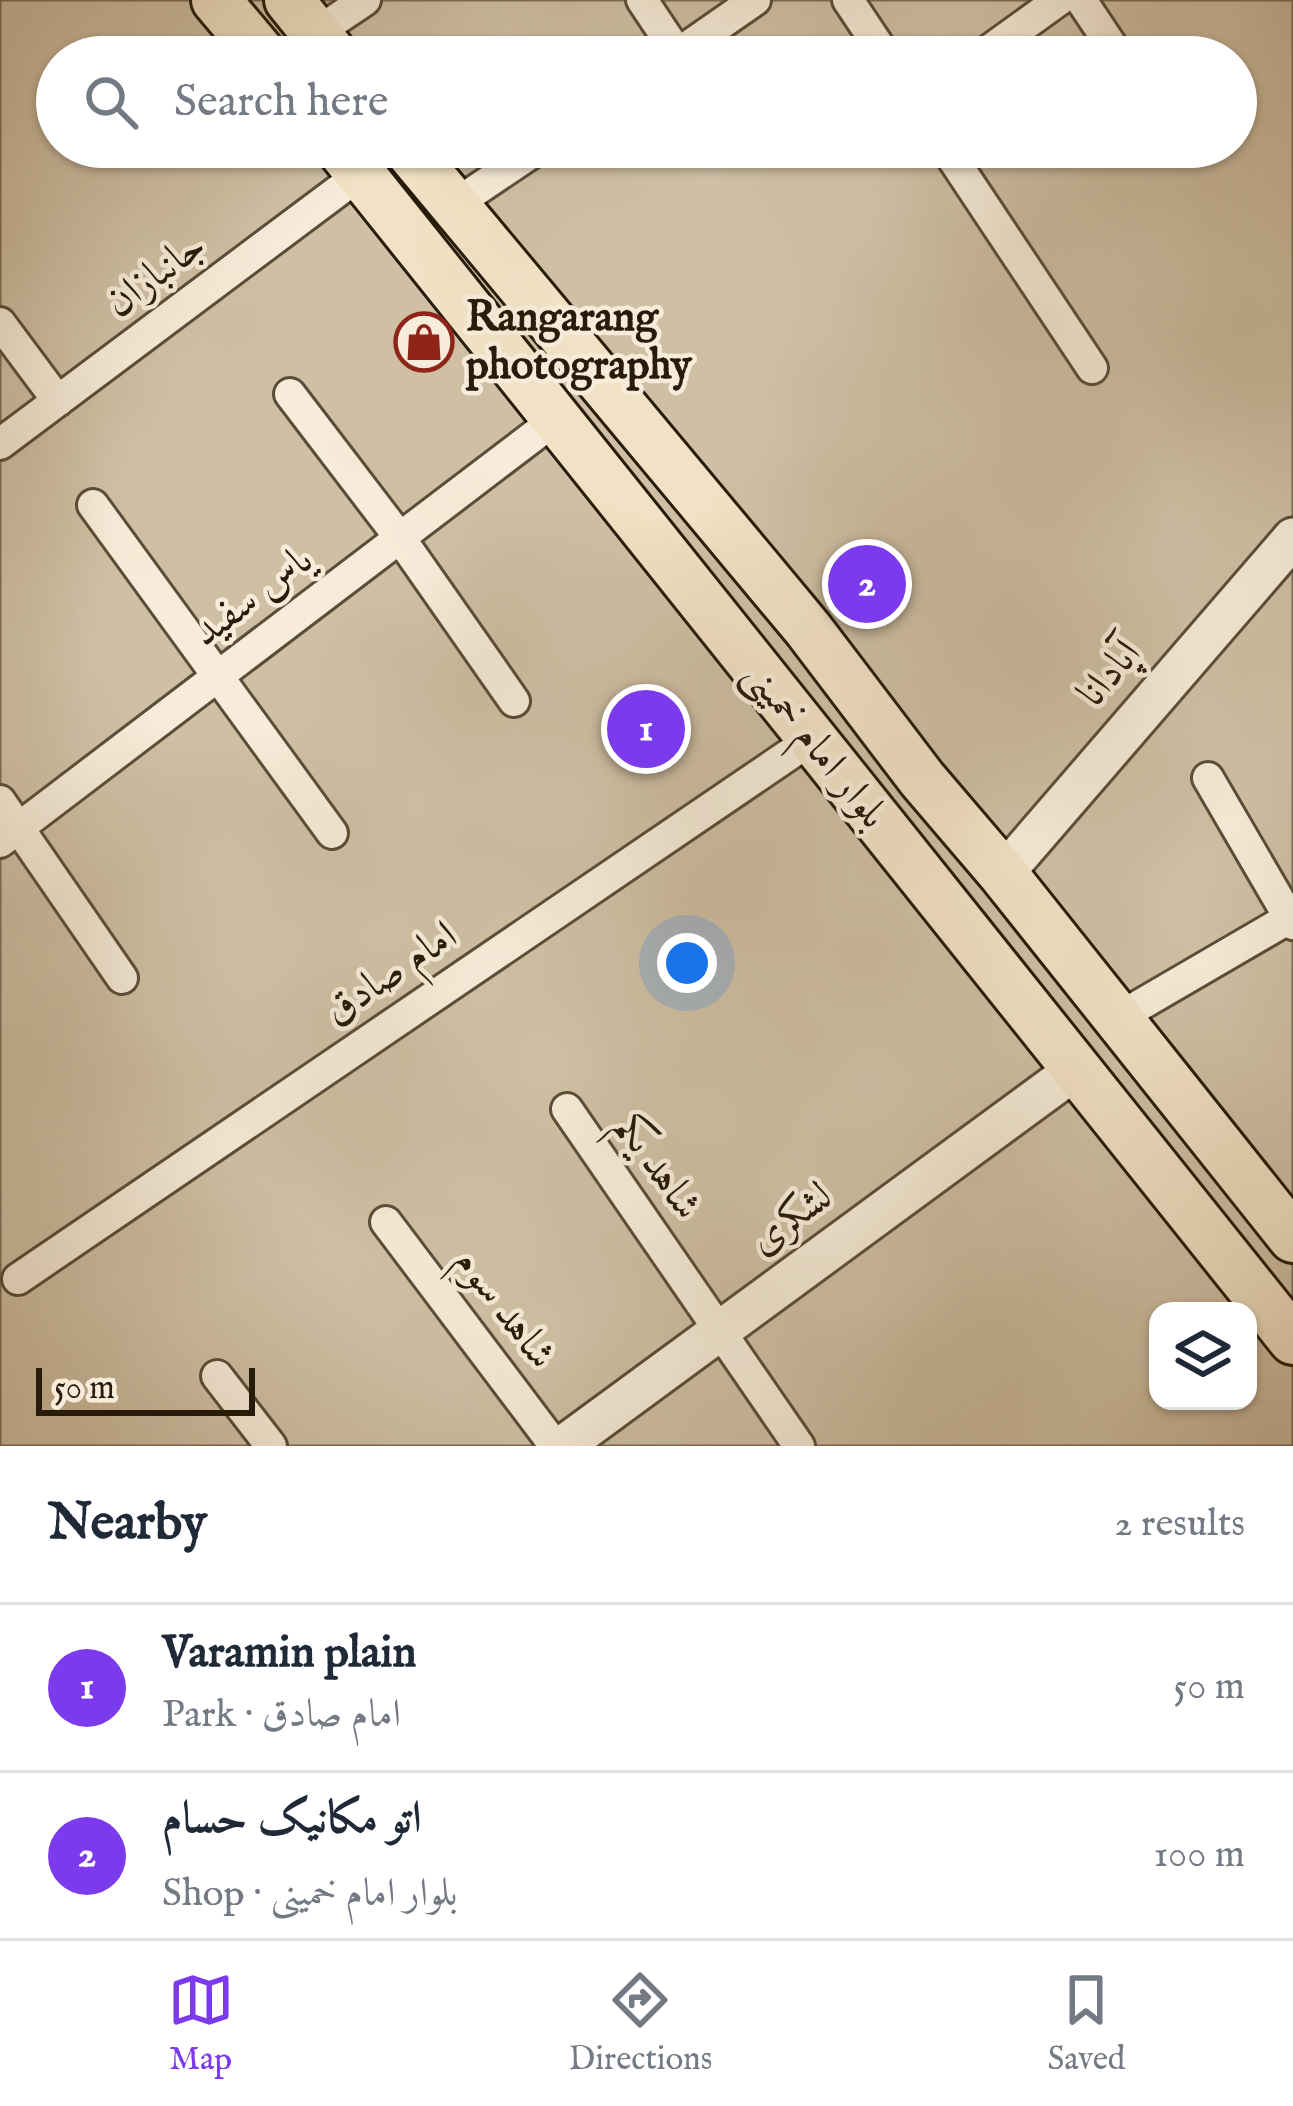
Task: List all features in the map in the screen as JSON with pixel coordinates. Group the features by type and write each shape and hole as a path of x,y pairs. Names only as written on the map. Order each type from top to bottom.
{"main road":[{"path":"216,0 246,36"},
{"name":"بلوار امام خمینی","path":"356,168 1293,1340"},
{"name":"بلوار امام خمینی","path":"423,168 808,629 922,779 1293,1238"},
{"path":"756,672 808,629"}],"street":[{"path":"314,30 365,0"},
{"path":"642,0 664,36"},
{"path":"704,36 755,0"},
{"path":"848,0 872,36"},
{"path":"1009,36 1059,0"},
{"path":"1081,0 1105,36"},
{"name":"جانبازان","path":"0,444 340,168"},
{"path":"454,205 509,168"},
{"path":"959,168 1092,368"},
{"path":"0,323 58,401"},
{"path":"290,394 400,538 514,701"},
{"name":"یاس سفید","path":"10,835 556,419"},
{"path":"93,505 332,833"},
{"name":"آپادانا","path":"1003,874 1293,538"},
{"name":"امام صادق","path":"18,1279 812,739"},
{"path":"1116,1019 1292,919 1208,778"},
{"path":"0,801 10,835 122,978"},
{"name":"لشکری","path":"559,1446 1075,1070"},
{"name":"شاهد یکم","path":"567,1109 800,1446"},
{"name":"شاهد سوم","path":"386,1222 559,1446"},
{"path":"217,1376 271,1446"}],"shaded area":[{"path":"0,0 1293,0 1293,1446 0,1446"}],"place":[{"name":"Rangarang photography","path":"424,342"},
{"name":"اتو مکانیک حسام","path":"867,584"},
{"name":"Varamin plain","path":"646,729"}]}
